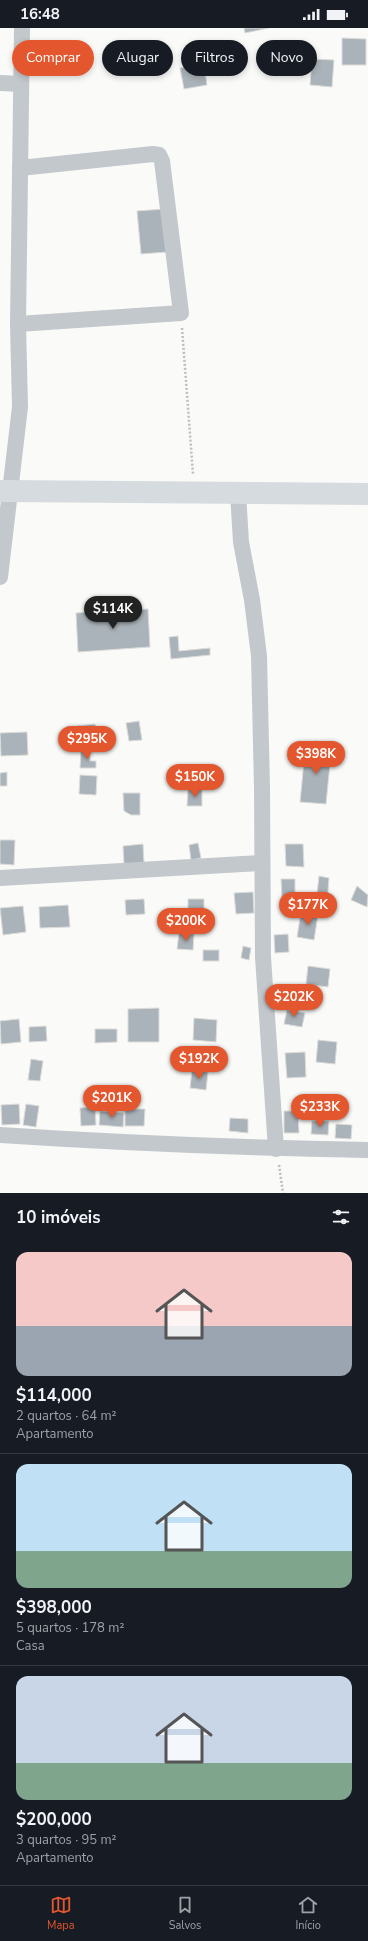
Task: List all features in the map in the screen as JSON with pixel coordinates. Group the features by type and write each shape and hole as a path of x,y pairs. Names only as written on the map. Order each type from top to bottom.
{"main road":[{"path":"5,491 368,494"}],"street":[{"path":"0,577 5,491 20,407 18,324 22,28"},
{"path":"0,83 21,84"},
{"path":"18,324 181,313 162,161 159,155 153,154 20,168"},
{"path":"238,493 241,542 252,600 260,656 263,957 276,1149"},
{"path":"0,878 262,863"},
{"path":"0,1135 98,1142 276,1149 368,1150"}],"path":[{"path":"181,313 194,493"},
{"path":"276,1149 284,1193"}],"building":[{"path":"244,28 269,28 245,33"},
{"path":"342,38 366,39 366,65 342,65"},
{"path":"317,59 334,60 332,87 310,85 311,76 317,76"},
{"path":"182,76 206,76 207,85 184,89"},
{"path":"164,209 167,252 141,254 137,211"},
{"path":"148,609 150,647 78,652 76,613"},
{"path":"178,636 179,651 210,648 210,655 171,659 169,637"},
{"path":"139,721 142,740 129,741 126,723"},
{"path":"95,724 98,742 79,743 77,726"},
{"path":"27,732 28,755 1,756 0,733"},
{"path":"314,741 325,742 324,753 331,754 326,804 300,802 305,751 313,752"},
{"path":"81,749 90,749 90,761 96,761 96,768 80,768"},
{"path":"7,772 7,786 0,786 0,773"},
{"path":"80,775 97,776 96,795 79,794"},
{"path":"188,789 202,789 202,806 187,806"},
{"path":"123,793 140,793 140,815 131,815 124,811"},
{"path":"0,840 15,840 14,865 0,864"},
{"path":"198,843 201,858 191,860 189,845"},
{"path":"143,844 144,863 124,864 123,846"},
{"path":"285,844 303,844 304,867 286,866"},
{"path":"319,876 329,878 327,904 311,902 310,894 317,894"},
{"path":"281,879 295,879 295,901 282,898"},
{"path":"357,886 368,895 367,907 351,900"},
{"path":"253,892 254,913 236,914 234,893"},
{"path":"144,899 145,914 126,915 125,900"},
{"path":"188,899 204,899 204,924 188,923"},
{"path":"68,905 70,927 40,928 39,907"},
{"path":"23,906 26,932 3,935 0,908"},
{"path":"301,912 318,915 314,940 297,937"},
{"path":"179,933 194,934 193,950 177,949"},
{"path":"288,934 289,952 275,953 274,935"},
{"path":"243,946 251,948 249,960 241,958"},
{"path":"203,950 219,950 219,961 203,961"},
{"path":"308,966 330,969 328,987 306,984"},
{"path":"159,1008 159,1042 128,1042 128,1009"},
{"path":"287,1010 305,1013 302,1027 284,1024"},
{"path":"194,1018 217,1020 216,1042 193,1040"},
{"path":"19,1019 21,1042 1,1044 0,1021"},
{"path":"46,1026 47,1041 29,1042 29,1027"},
{"path":"95,1029 117,1029 117,1042 95,1043"},
{"path":"318,1040 337,1042 335,1064 316,1062"},
{"path":"305,1052 306,1077 287,1078 285,1053"},
{"path":"31,1059 43,1061 40,1081 28,1080"},
{"path":"192,1070 208,1072 206,1090 190,1088"},
{"path":"19,1104 20,1124 2,1125 1,1105"},
{"path":"26,1104 39,1106 36,1127 23,1125"},
{"path":"95,1107 96,1125 81,1126 80,1108"},
{"path":"125,1109 145,1109 144,1126 125,1126"},
{"path":"100,1111 124,1113 123,1127 99,1125"},
{"path":"284,1111 298,1111 299,1133 284,1133"},
{"path":"230,1118 248,1119 248,1133 229,1131"},
{"path":"312,1121 329,1121 328,1135 311,1134"},
{"path":"336,1124 352,1125 351,1139 335,1138"}]}
